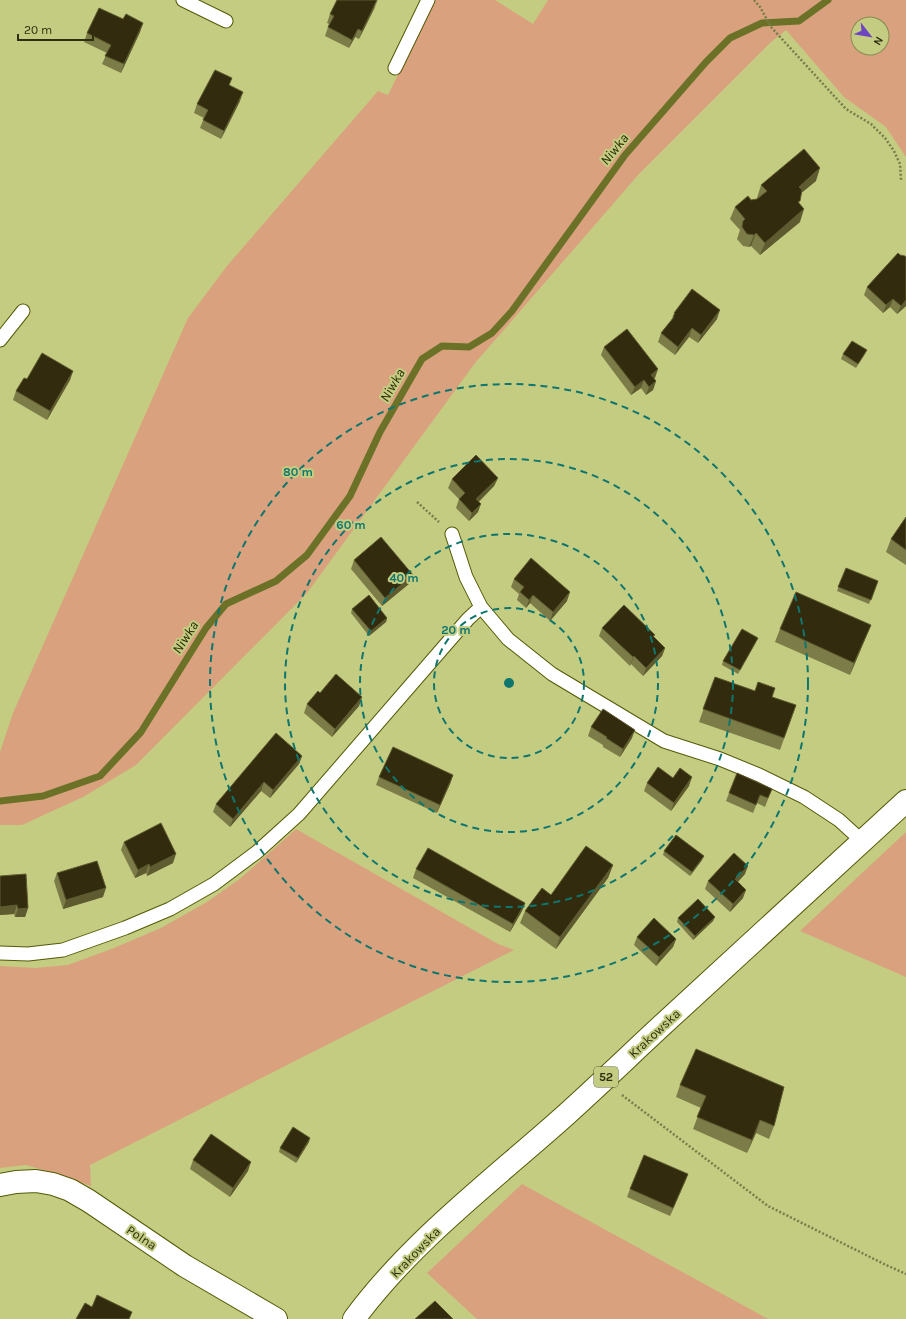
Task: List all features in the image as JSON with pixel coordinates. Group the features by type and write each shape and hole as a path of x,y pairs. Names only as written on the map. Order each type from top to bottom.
{"main road":[{"name":"Krakowska","path":"354,1319 402,1264 444,1222 603,1080 862,840 906,802"},
{"name":"Polna","path":"0,1185 16,1182 36,1181 54,1184 70,1190 89,1201 185,1266 276,1319"}],"lane":[{"path":"183,0 226,21"},
{"path":"395,68 428,0"},
{"path":"0,340 23,311"},
{"path":"452,534 466,577 481,607 508,639 559,678 664,742 720,759 759,775 804,797 839,820 862,840"},
{"path":"0,952 28,954 63,950 125,928 170,909 214,884 257,852 299,814 468,619 481,607"}],"path":[{"path":"754,0 760,7 771,27 846,109 871,124 885,138 894,151 900,164 901,180"},
{"path":"417,502 452,534"},
{"path":"603,1080 768,1206 906,1274"}],"shaded area":[{"path":"435,0 495,0 533,24 548,0 906,0 906,157 886,127 844,97 786,30 771,42 639,174 475,363 307,593 136,765 83,797 22,825 0,825 0,752 13,713 188,318 227,266 378,91 388,95"},
{"path":"296,829 498,944 514,950 90,1165 91,1186 26,1165 0,1168 0,966 35,968 68,965 114,948 161,928 207,902 241,878"},
{"path":"906,832 906,977 800,931"},
{"path":"522,1184 768,1319 477,1319 427,1273"}],"building":[{"path":"337,0 377,0 362,31 358,29 352,40 328,27 334,16 330,14"},
{"path":"99,8 123,19 126,14 143,23 124,64 105,56 111,45 87,33"},
{"path":"215,70 232,78 229,85 243,92 224,131 203,120 208,110 197,104"},
{"path":"804,149 820,168 799,187 802,190 800,201 798,202 804,209 765,243 756,233 754,235 747,234 742,227 745,219 735,207 748,196 751,200 757,199 767,191 761,185"},
{"path":"898,253 906,257 906,300 901,306 893,299 886,305 867,287"},
{"path":"692,289 720,310 701,335 692,328 678,347 661,333 674,317 674,313"},
{"path":"627,329 658,369 651,375 656,381 649,387 644,380 635,387 604,347"},
{"path":"852,341 867,350 858,364 843,354"},
{"path":"42,353 73,371 50,411 16,391 24,378 27,379"},
{"path":"476,455 498,478 476,499 481,504 472,513 459,499 465,493 452,479"},
{"path":"906,517 906,550 891,539"},
{"path":"381,537 413,575 385,598 354,560"},
{"path":"531,558 570,592 553,612 533,595 529,600 520,592 524,587 514,579"},
{"path":"846,568 878,581 871,600 838,587"},
{"path":"796,592 871,625 854,663 780,629"},
{"path":"369,595 387,618 371,631 352,609"},
{"path":"624,605 655,635 653,636 665,648 646,668 602,628"},
{"path":"742,629 758,638 740,670 723,661"},
{"path":"336,674 362,697 335,729 307,704 318,691 320,693"},
{"path":"715,677 755,691 758,682 775,688 772,697 796,705 784,738 703,709"},
{"path":"603,709 635,730 623,749 591,727"},
{"path":"276,733 302,756 273,790 264,782 233,819 216,804"},
{"path":"393,747 453,775 440,805 379,777"},
{"path":"658,767 673,778 680,768 692,777 674,803 647,783"},
{"path":"737,773 772,789 768,798 760,795 756,805 729,793"},
{"path":"161,823 176,854 150,867 149,864 138,870 124,842"},
{"path":"676,835 704,856 692,872 664,851"},
{"path":"586,846 613,865 560,937 525,911 542,888 551,895"},
{"path":"428,848 525,903 513,924 416,869"},
{"path":"734,853 748,866 735,879 746,890 733,904 708,881"},
{"path":"97,861 106,888 66,900 57,873"},
{"path":"26,874 28,908 18,909 17,905 0,907 0,876"},
{"path":"698,899 715,917 695,936 678,918"},
{"path":"654,918 676,939 659,957 637,937"},
{"path":"696,1049 784,1087 774,1126 760,1120 752,1140 697,1117 706,1096 680,1085"},
{"path":"293,1127 310,1138 298,1158 280,1148"},
{"path":"211,1134 251,1162 233,1188 193,1160"},
{"path":"644,1155 688,1174 673,1208 630,1189"},
{"path":"97,1295 132,1312 129,1319 76,1319 85,1303 92,1307"},
{"path":"435,1301 453,1319 415,1319"}],"waterway":[{"name":"Niwka","path":"0,801 43,796 100,776 141,732 206,628 226,604 276,581 307,555 350,496 380,432 422,359 442,346 469,347 492,333 512,311 625,155 706,62 730,38 762,23 799,21 828,0"}]}
